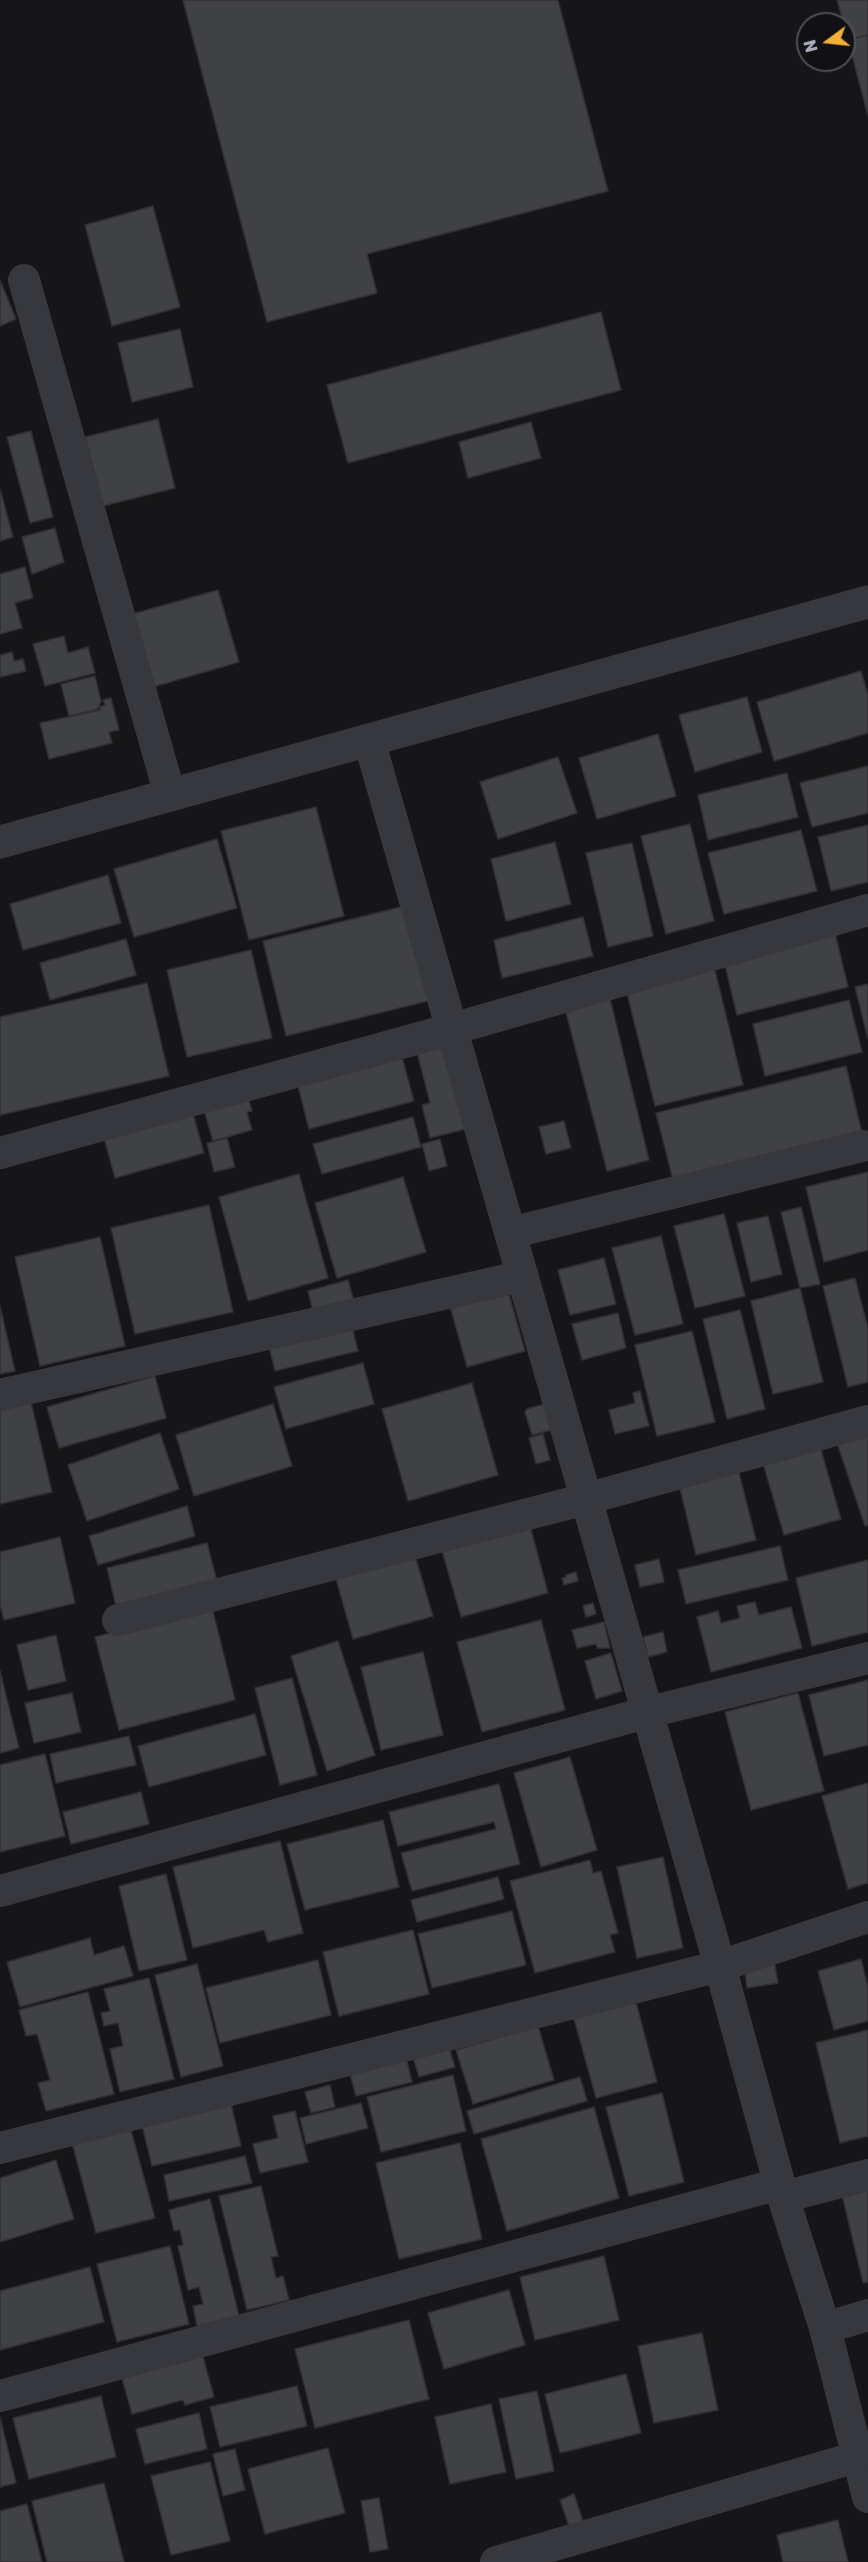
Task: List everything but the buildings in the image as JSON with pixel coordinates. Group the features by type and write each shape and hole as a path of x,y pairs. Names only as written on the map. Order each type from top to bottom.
{"street":[{"path":"24,280 170,795"},
{"path":"0,842 868,602"},
{"path":"369,740 523,1276 645,1713 720,1966 781,2190 825,2328 868,2498"},
{"path":"0,1153 452,1029 868,910"},
{"path":"510,1233 862,1146"},
{"path":"0,1395 523,1276"},
{"path":"118,1620 586,1499 868,1421"},
{"path":"0,1891 645,1713 868,1658"},
{"path":"0,2148 720,1966 868,1917"},
{"path":"0,2396 781,2190 868,2175"},
{"path":"825,2328 868,2315"},
{"path":"496,2562 590,2549 857,2457"}]}
